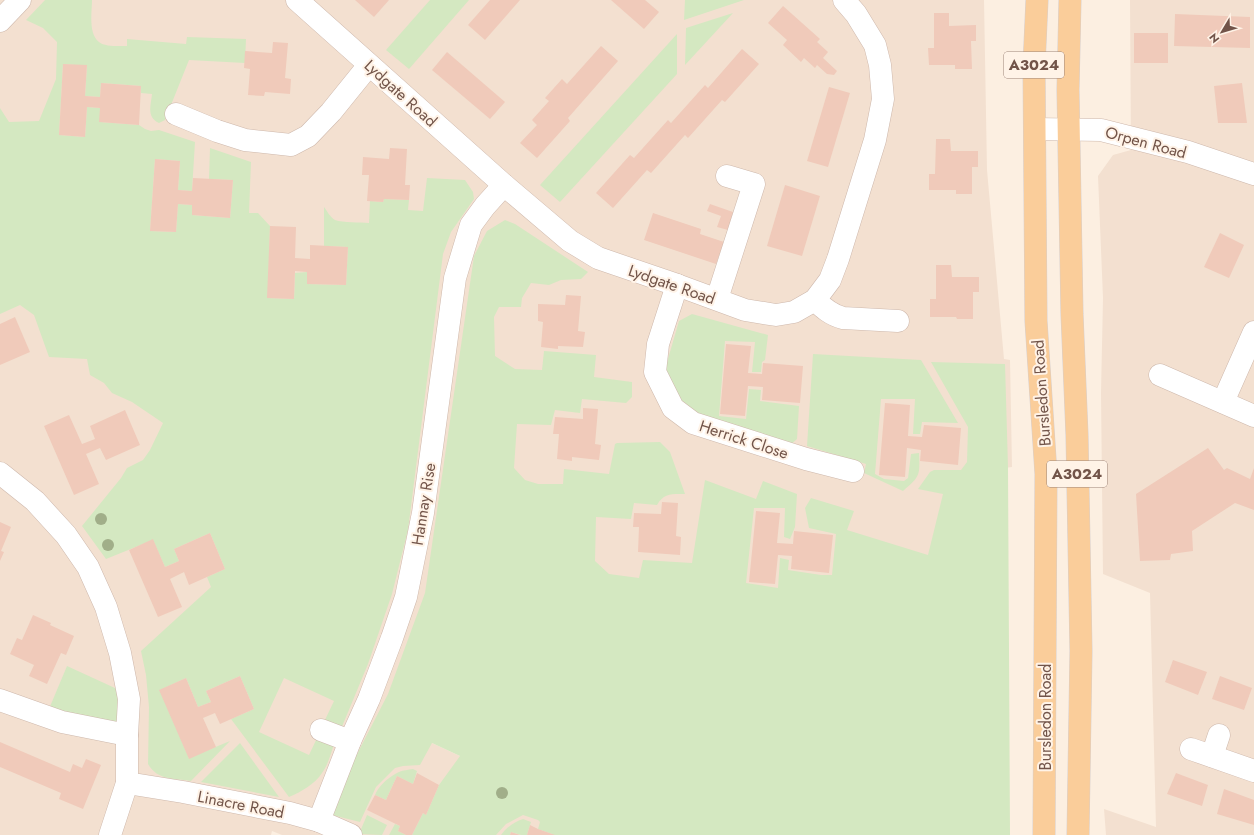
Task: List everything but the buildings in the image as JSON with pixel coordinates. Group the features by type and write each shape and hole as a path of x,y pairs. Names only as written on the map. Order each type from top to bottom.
{"main road":[{"name":"Bursledon Road","path":"1038,0 1034,66 1034,168 1036,321 1046,474 1044,835"},
{"name":"Bursledon Road","path":"1070,0 1068,90 1081,651 1078,835"}],"street":[{"path":"0,21 20,0"},
{"name":"Lydgate Road","path":"297,0 504,185 570,241 598,258 745,310 776,315 794,312 815,300 830,280 875,140 883,99 880,65 875,45 856,14 844,0"},
{"path":"176,114 217,131 245,140 291,145 308,136 331,112 370,65"},
{"name":"Orpen Road","path":"1035,129 1101,130 1188,152 1254,174"},
{"path":"717,300 754,184 726,176"},
{"name":"Hannay Rise","path":"319,821 350,741 371,693 406,597 423,513 454,278 471,225 504,185"},
{"name":"Herrick Close","path":"677,285 658,344 655,372 673,408 693,423 806,459 852,471"},
{"path":"815,300 823,308 836,316 843,318 898,321"},
{"path":"1223,402 1254,332"},
{"path":"1160,375 1254,416"},
{"path":"0,473 35,501 66,535 88,567 106,607 120,653 129,699 127,783 110,835"},
{"path":"0,700 62,722 127,735"},
{"path":"321,730 350,741"},
{"path":"1212,756 1219,735"},
{"path":"1191,748 1254,771"},
{"name":"Linacre Road","path":"127,783 290,813 319,821 351,835"}],"shaded area":[{"path":"0,0 984,0 987,170 1004,359 1010,360 1012,467 982,471 925,570 432,743 597,820 708,835 282,835 272,831 271,835 0,835"},
{"path":"1130,0 1254,0 1254,835 1106,835 1104,809 1156,827 1150,593 1103,574 1101,393 1103,298 1098,176 1113,155 1131,150"}],"green space":[{"path":"45,0 92,0 91,22 93,33 102,44 127,46 127,39 186,44 187,37 246,39 245,63 189,60 165,120 159,123 152,117 150,110 152,94 141,93 141,86 101,83 100,97 85,96 87,66 63,64 59,135 85,137 87,107 100,108 100,122 139,125 151,131 159,130 195,142 192,191 178,190 180,161 155,159 150,231 176,232 178,204 192,205 192,215 230,218 233,180 209,179 210,148 251,162 249,213 258,213 270,226 268,298 294,299 295,273 307,272 307,284 346,285 348,247 324,246 324,207 330,216 335,220 369,223 370,201 383,202 384,199 409,200 408,210 423,211 427,178 465,180 473,192 474,199 451,232 443,254 408,530 392,594 368,664 341,729 324,722 334,701 284,678 259,732 309,755 318,736 334,744 326,766 316,781 289,797 231,719 254,709 240,676 206,691 211,702 198,707 186,678 160,690 189,758 230,741 191,781 167,778 157,773 148,764 149,707 146,675 141,651 211,587 207,577 225,569 210,533 174,549 179,561 165,567 153,540 106,559 82,526 121,478 127,468 143,460 150,450 163,423 132,402 112,393 104,383 90,375 87,359 49,357 34,315 20,305 0,314 0,108 9,122 39,121 56,79 57,42 43,28 26,20"},
{"path":"430,0 469,0 409,69 386,50"},
{"path":"685,0 744,0 684,20"},
{"path":"733,13 685,65 686,28"},
{"path":"677,34 677,74 560,202 540,185"},
{"path":"505,220 515,224 588,272 581,279 561,280 549,285 531,283 522,298 521,307 499,307 494,317 495,356 515,369 542,370 544,351 596,355 594,377 632,382 632,397 626,403 582,399 580,413 555,410 551,425 517,424 514,468 525,480 538,484 563,484 564,469 609,474 615,444 617,443 660,442 670,452 685,494 665,496 657,505 634,503 631,519 596,517 595,561 609,574 639,578 643,560 692,563 705,480 756,499 763,481 797,494 795,527 790,539 784,537 785,508 754,508 746,583 778,588 780,558 789,560 788,570 821,575 832,575 836,534 809,528 805,508 811,498 854,511 847,530 928,555 943,494 918,489 930,472 934,470 961,470 967,462 968,427 931,362 1005,364 1008,467 1010,835 552,835 538,829 540,822 538,820 523,815 506,824 496,835 412,835 423,813 426,815 439,785 460,756 432,743 420,765 395,768 376,787 360,822 328,814 336,795 388,694 425,593 474,256 487,231"},
{"path":"692,314 768,335 765,360 762,362 761,372 752,372 755,342 725,341 719,416 746,419 749,389 761,390 760,401 799,406 797,439 788,447 696,420 663,376 679,321"},
{"path":"813,354 921,360 958,423 922,422 920,434 913,434 915,399 881,399 875,474 884,479 904,481 908,478 911,454 919,453 918,475 903,491 864,473 866,464 807,446"},
{"path":"67,666 128,694 127,735 46,716"},
{"path":"240,743 279,797 201,782"},
{"path":"413,769 417,771 413,784 397,776 386,800 375,795 382,784 392,776 401,771"},
{"path":"367,815 387,825 382,835 359,834"},
{"path":"523,819 531,822 527,835 511,832 510,835 501,835 510,826"},
{"path":"395,824 400,826 398,831 406,835 389,835"}]}
